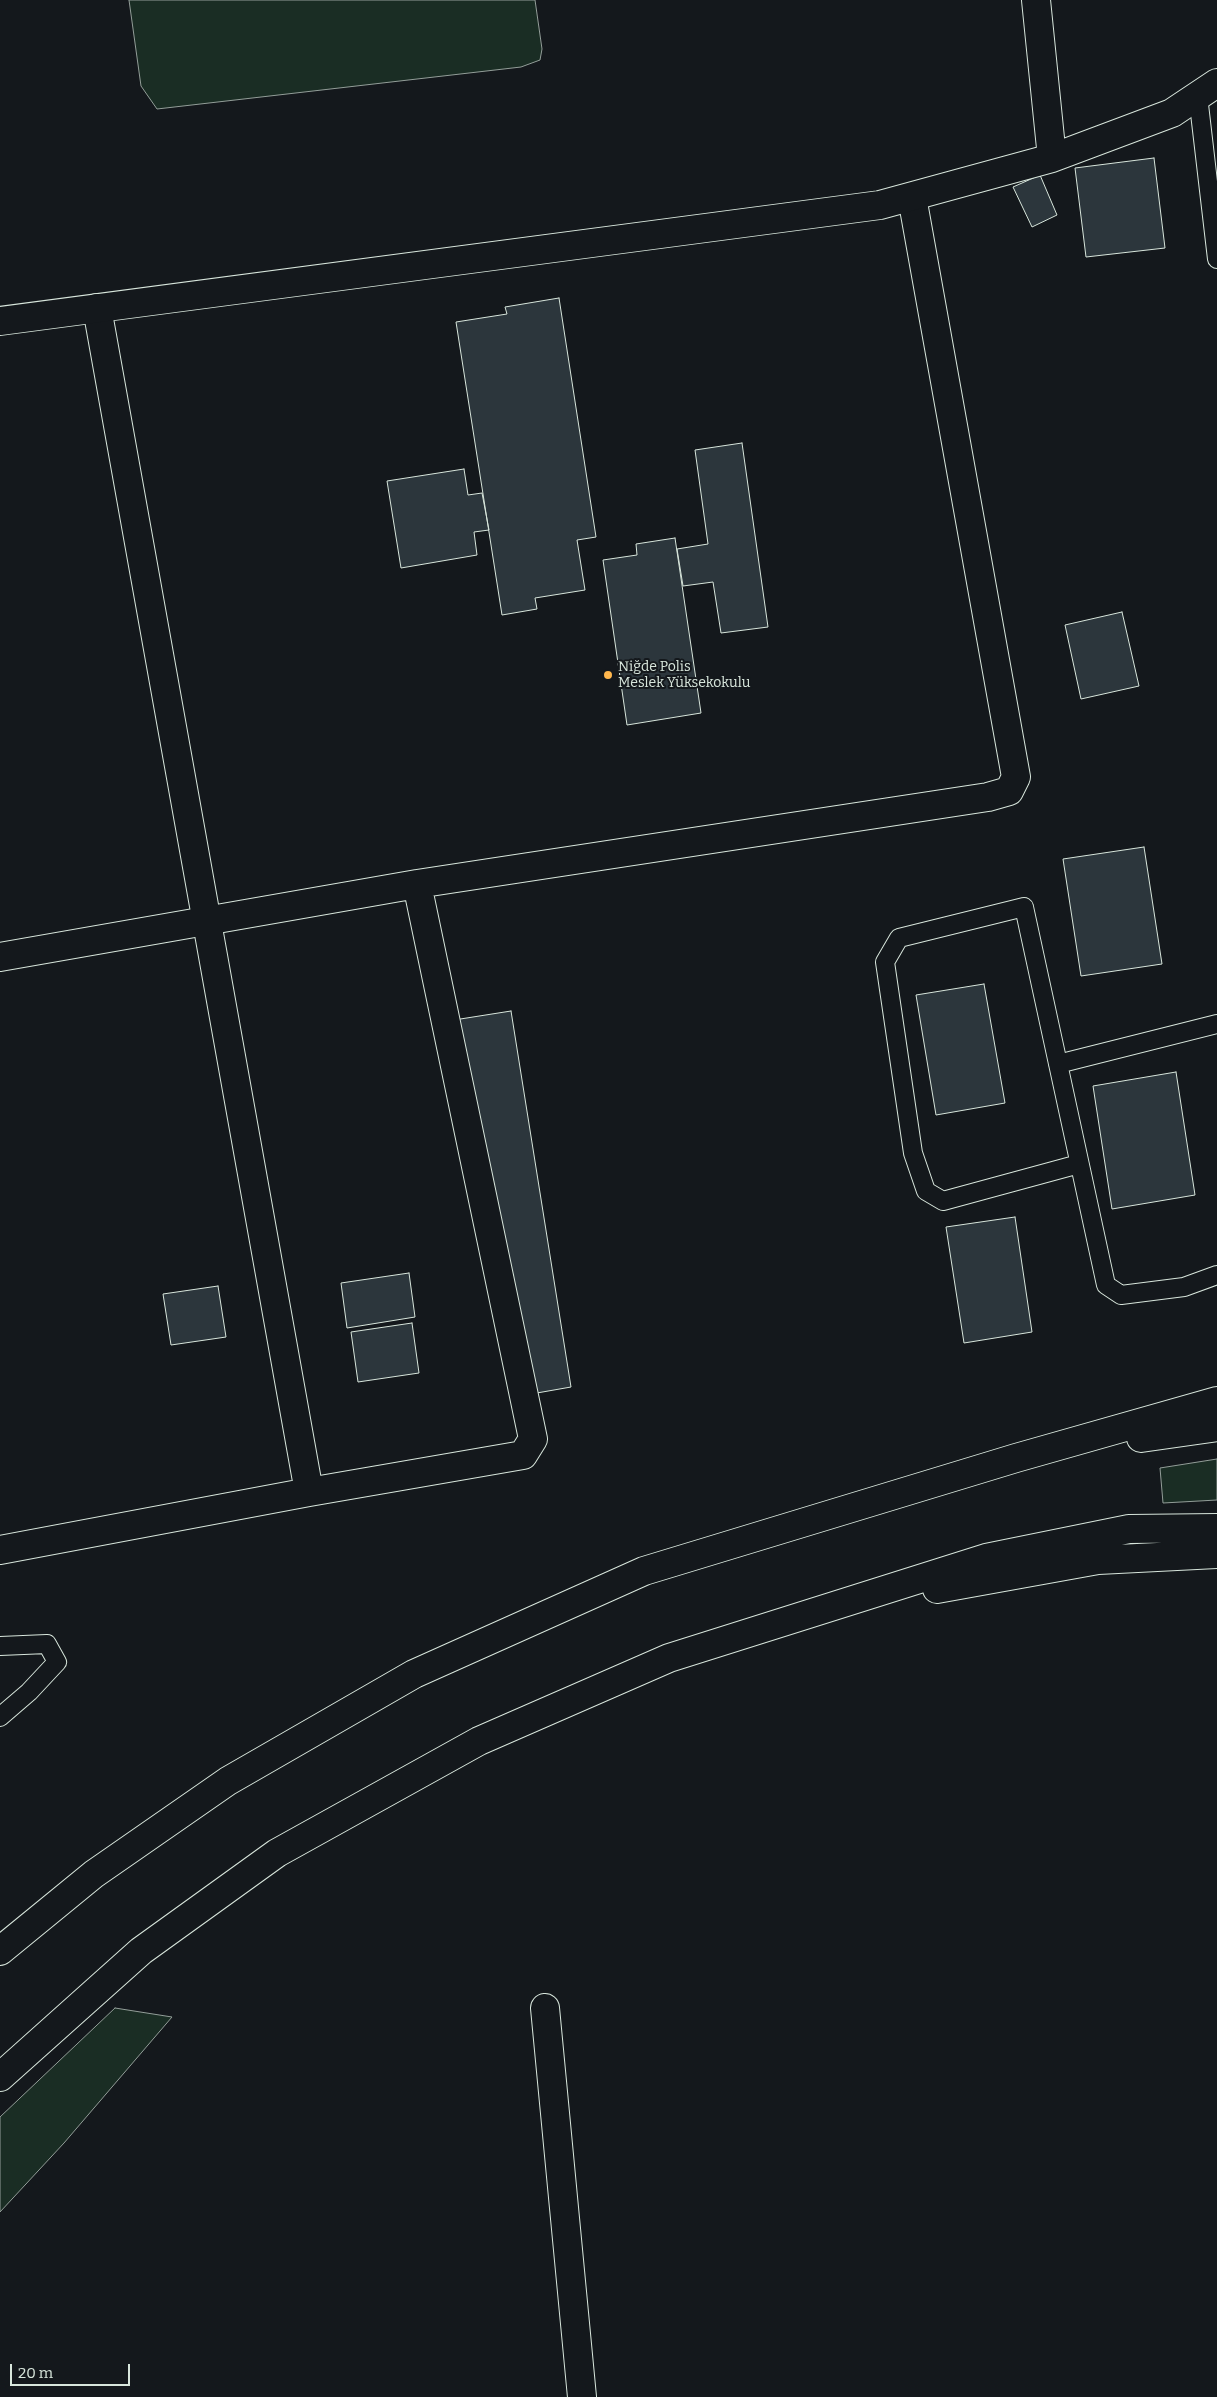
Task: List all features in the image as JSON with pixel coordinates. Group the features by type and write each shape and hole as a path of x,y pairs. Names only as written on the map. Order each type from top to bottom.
{"main road":[{"path":"1036,0 1052,158"},
{"path":"0,321 880,205 1052,158 1172,113 1208,90"},
{"path":"0,957 417,884 988,798 1009,791 1016,777 912,196"},
{"path":"97,308 309,1492"},
{"path":"0,1550 309,1492 523,1455 533,1439 417,884"},
{"path":"0,1951 94,1874 228,1782 414,1674 644,1571 1016,1458 1217,1401"},
{"path":"1016,1458 1217,1427"},
{"path":"0,2077 141,1951 277,1853 480,1741 669,1658 986,1558 1129,1529 1217,1528"},
{"path":"669,1658 951,1586 1098,1560 1217,1554"},
{"path":"545,2008 582,2397"}],"lane":[{"path":"1208,90 1217,259"},
{"path":"1079,1164 943,1201 926,1192 913,1154 885,962 899,938 1024,907 1106,1285 1122,1295 1184,1287 1217,1275"},
{"path":"1058,1064 1217,1024"},
{"path":"0,1646 47,1644 57,1662 29,1692 0,1717"}],"green space":[{"path":"129,0 535,0 542,49 540,60 521,67 157,109 141,86"},
{"path":"1217,1459 1217,1500 1163,1503 1160,1468"},
{"path":"115,2008 172,2017 64,2143 0,2212 0,2117"}],"building":[{"path":"1154,158 1165,248 1086,257 1075,168"},
{"path":"1040,175 1057,215 1032,227 1013,187"},
{"path":"559,298 596,537 577,540 585,590 535,598 537,609 502,615 456,322 507,314 505,307"},
{"path":"742,443 768,627 721,633 713,582 683,586 677,549 708,544 695,450"},
{"path":"464,469 468,495 482,493 489,530 474,532 477,555 401,568 387,481"},
{"path":"675,538 701,713 627,725 603,560 637,555 636,544"},
{"path":"1122,612 1139,686 1081,699 1065,625"},
{"path":"1144,847 1162,964 1081,976 1063,859"},
{"path":"984,984 1005,1103 936,1115 916,995"},
{"path":"511,1011 571,1387 514,1397 454,1020"},
{"path":"1176,1072 1195,1195 1112,1209 1093,1086"},
{"path":"1015,1217 1032,1332 964,1343 946,1227"},
{"path":"409,1273 415,1317 347,1328 341,1283"},
{"path":"218,1286 226,1337 171,1345 163,1294"},
{"path":"412,1323 419,1373 358,1382 351,1332"}],"place":[{"name":"Niğde Polis Meslek Yüksekokulu","path":"608,675"}]}
